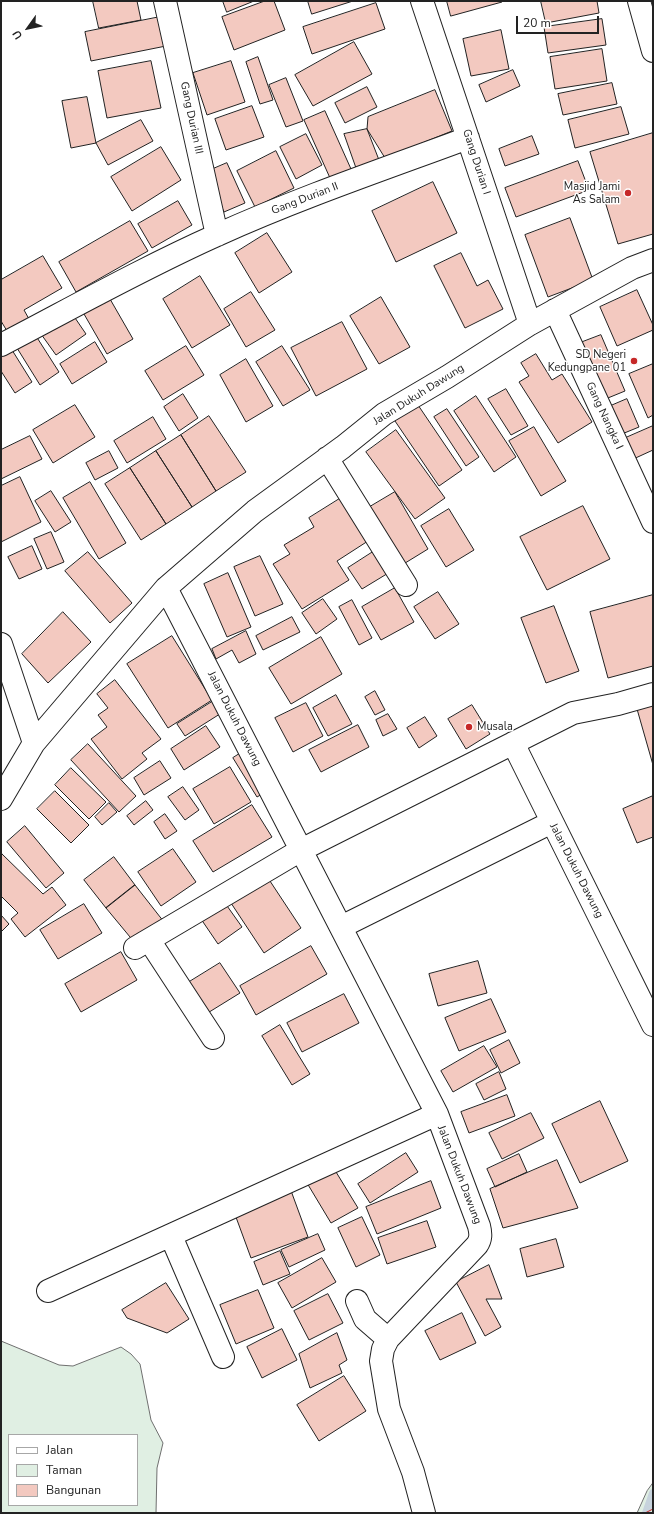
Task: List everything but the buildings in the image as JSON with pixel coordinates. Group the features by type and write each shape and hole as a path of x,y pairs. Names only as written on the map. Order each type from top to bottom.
{"street":[{"name":"Gang Durian III","path":"165,1 217,235"},
{"name":"Gang Durian I","path":"422,1 530,324"},
{"path":"639,1 653,50"},
{"name":"Gang Durian II","path":"1,345 145,269 217,235 308,198 468,138"},
{"name":"Jalan Dukuh Dawung","path":"1,799 34,743 166,588 255,511 384,414 447,377 530,324 632,268 653,260"},
{"name":"Gang Nangka I","path":"555,310 653,522"},
{"path":"327,458 406,585"},
{"name":"Jalan Dukuh Dawung","path":"166,588 302,850 436,1114 479,1226 481,1235 480,1241 388,1339 381,1360 389,1409 413,1472 424,1513"},
{"path":"1,644 34,743"},
{"path":"213,1038 142,944 302,850 573,713 618,704 653,694"},
{"name":"Jalan Dukuh Dawung","path":"512,743 652,1021"},
{"path":"341,927 552,822"},
{"path":"48,1291 436,1114"},
{"path":"171,1236 223,1357"},
{"path":"357,1301 365,1319 388,1339"}],"green space":[{"path":"1,1341 59,1365 73,1366 121,1347 131,1354 140,1364 151,1420 163,1443 157,1468 156,1513 1,1513"},
{"path":"653,1483 653,1513 637,1513 647,1491"}],"waterway":[{"path":"646,1513 653,1493"}],"power":[{"path":"645,1513 653,1509"}],"place":[{"name":"Masjid Jami As Salam","path":"628,193"},
{"name":"SD Negeri Kedungpane 01","path":"634,361"},
{"name":"Musala","path":"469,727"}]}
